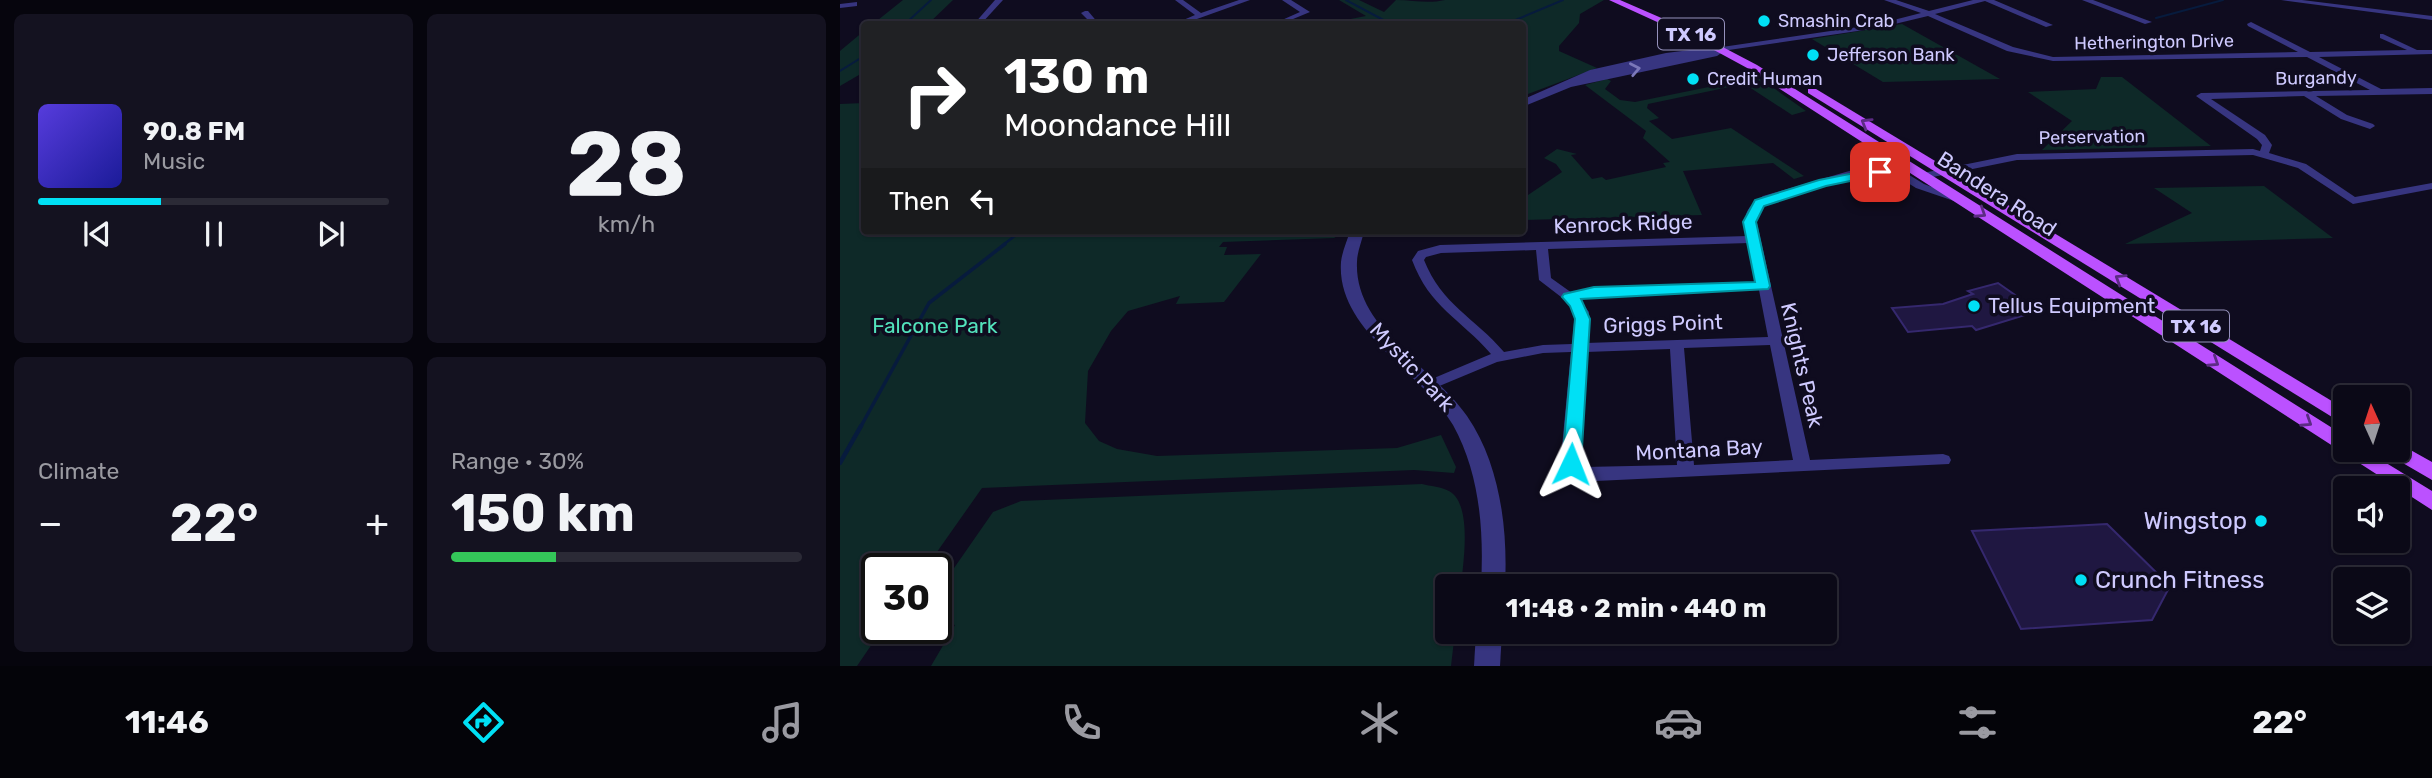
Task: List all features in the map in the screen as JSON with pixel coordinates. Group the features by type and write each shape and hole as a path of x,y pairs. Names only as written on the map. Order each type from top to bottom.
{"main road":[{"name":"Bandera Road","path":"1613,0 1722,49 2333,438"},
{"name":"Bandera Road","path":"1639,0 1739,47 2333,411"},
{"path":"2410,459 2432,472"},
{"path":"2369,462 2432,502"}],"street":[{"path":"1180,0 1200,16"},
{"path":"1186,21 1246,0"},
{"path":"1284,21 1307,12 1286,0"},
{"name":"Hetherington Drive","path":"1888,0 1930,13 2005,49 2053,59 2432,52"},
{"path":"1526,102 1568,84 1713,54 1722,49 1878,26 1982,0"},
{"path":"1988,0 2049,25"},
{"path":"2086,0 2148,22"},
{"path":"2285,0 2432,18"},
{"path":"980,21 997,2"},
{"path":"840,6 854,4"},
{"path":"1085,13 1093,21"},
{"path":"2251,24 2380,92"},
{"path":"2383,36 2417,52"},
{"name":"Burgandy","path":"2261,137 2201,96 2432,91"},
{"path":"2304,94 2344,117 2370,126"},
{"path":"2261,137 2267,145 2264,153"},
{"path":"2261,137 2353,201 2432,186"},
{"name":"Perservation","path":"1923,176 2023,157 2264,153 2302,166"},
{"path":"1753,192 1767,198 1864,172 1884,164 1889,154"},
{"path":"1864,172 1897,172 1920,186 1959,199"},
{"name":"Knights Peak","path":"1767,198 1751,214 1752,239 1803,466"},
{"name":"Mystic Park","path":"1356,235 1349,262 1350,285 1356,300 1381,337 1432,384 1459,419 1473,444 1485,479 1493,532 1493,574"},
{"name":"Kenrock Ridge","path":"1500,356 1486,339 1448,311 1435,297 1424,279 1418,260 1422,254 1440,248 1752,239"},
{"name":"Montana Bay","path":"1542,246 1545,280 1570,297 1582,312 1571,464 1580,473 1595,475 1943,460"},
{"path":"1570,297 1594,292 1763,286"},
{"name":"Griggs Point","path":"1432,384 1500,356 1543,349 1775,341"},
{"path":"1677,344 1686,471"},
{"path":"1487,666 1488,644"}],"green space":[{"path":"903,0 953,0 931,21 877,21"},
{"path":"1339,0 1359,0 1384,12 1396,0 1604,0 1580,14 1579,23 1559,46 1559,51 1597,68 1526,95 1526,21 1340,21 1366,16"},
{"path":"1902,24 2000,79 1883,82 1812,39"},
{"path":"861,34 861,74 840,86 840,51"},
{"path":"1758,77 1806,111 1792,115 1746,85 1739,85 1648,104 1647,108 1659,118 1649,121 1672,139 1731,128 1804,176 1794,179 1773,163 1683,171 1702,215 1526,220 1526,196 1562,172 1556,164 1544,158 1557,149 1577,154 1571,155 1592,179 1602,177 1606,180 1666,167 1663,163 1670,162 1643,138 1646,131 1585,85 1607,79 1611,81 1605,89 1620,100 1635,102"},
{"path":"2101,77 2122,77 2211,146 2042,150 2072,121 2028,92 2096,89"},
{"name":"Falcone Park","path":"861,103 861,235 1339,235 1334,238 1223,242 1219,247 1227,247 1224,255 1261,254 1224,302 1176,304 1180,296 1128,311 1111,331 1088,371 1085,423 1099,441 1117,449 1157,456 1397,448 1441,435 1456,467 1454,473 1414,470 982,488 936,553 861,553 861,644 872,644 857,666 840,666 840,104"},
{"path":"2264,186 2333,238 2125,244 2192,213 2154,188"},
{"path":"1422,484 1449,491 1461,508 1464,521 1462,574 1435,574 1435,644 1454,644 1451,666 931,666 944,644 952,644 952,630 955,625 952,624 952,571 993,512 1021,501"}],"building":[{"name":"Tellus Equipment","path":"1998,283 2038,311 1976,330 1972,326 1908,332 1892,308 1943,304 1973,294 1968,291"},
{"name":"Crunch Fitness","path":"2107,524 2170,586 2152,620 2021,629 1972,531"}],"waterway":[{"path":"908,21 931,0"},
{"path":"1346,0 1385,21"},
{"path":"1513,21 1563,0"},
{"path":"2156,18 2223,0"},
{"path":"840,71 861,58"},
{"path":"1003,245 1016,235"},
{"path":"860,428 929,303 1005,244"},
{"path":"840,463 861,426"}],"place":[{"name":"Smashin Crab","path":"1764,21"},
{"name":"Jefferson Bank","path":"1813,55"},
{"name":"Credit Human","path":"1693,79"},
{"name":"Tellus Equipment","path":"1974,306"},
{"name":"Wingstop","path":"2261,521"},
{"name":"Crunch Fitness","path":"2081,580"}],"route":[{"path":"1571,464 1583,319 1582,312 1570,297 1594,292 1763,286 1749,222 1759,203 1767,198 1864,172 1880,172"}]}
